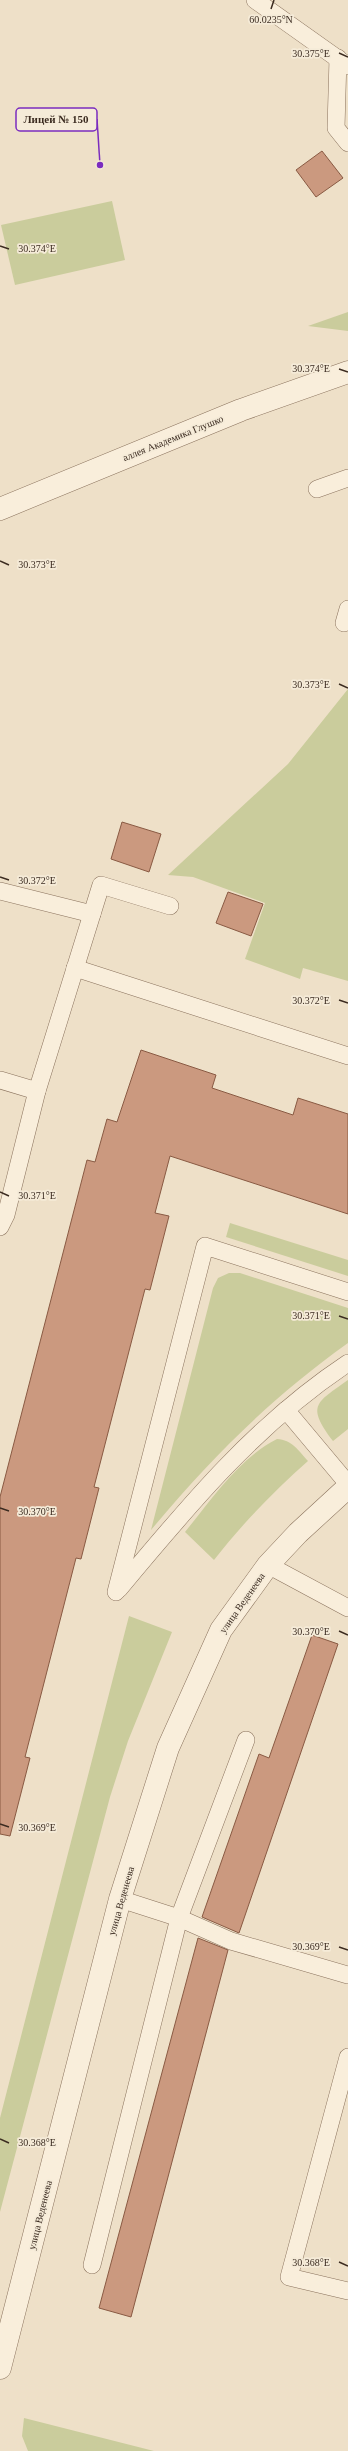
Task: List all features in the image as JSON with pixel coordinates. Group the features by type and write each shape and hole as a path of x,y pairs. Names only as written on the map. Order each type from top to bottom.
{"street":[{"name":"аллея Академика Глушко","path":"0,509 241,410 347,377"},
{"name":"улица Веденеева","path":"0,2368 4,2341 120,1899 168,1748 221,1630 268,1565 298,1533 348,1485"}],"lane":[{"path":"255,0 343,62 336,128 348,143"},
{"path":"317,489 348,478"},
{"path":"0,1227 6,1215 37,1091 100,885 170,906"},
{"path":"0,891 92,914"},
{"path":"75,968 348,1056"},
{"path":"0,1080 37,1091"},
{"path":"348,1292 205,1246 116,1592 192,1501 237,1454 286,1410 348,1363"},
{"path":"286,1410 348,1485"},
{"path":"268,1565 348,1608"},
{"path":"92,2265 179,1918 246,1740"},
{"path":"120,1899 179,1918 231,1941 348,1975"},
{"path":"348,2058 289,2277 348,2291"}],"green space":[{"path":"112,201 125,260 15,285 1,225"},
{"path":"348,312 348,331 308,326"},
{"path":"348,689 348,981 303,968 300,979 245,959 265,903 193,877 168,875 288,764"},
{"path":"230,1223 348,1260 348,1276 226,1237"},
{"path":"229,1273 240,1273 348,1308 348,1343 293,1385 268,1407 197,1477 151,1530 213,1288 218,1278"},
{"path":"348,1380 348,1429 333,1441 319,1420 317,1412 318,1406 328,1394"},
{"path":"277,1439 287,1441 298,1449 308,1461 259,1508 214,1560 185,1532 238,1468 263,1447"},
{"path":"129,1616 172,1632 128,1741 110,1797 0,2212 0,2118"},
{"path":"24,2418 154,2451 28,2451 22,2436"}],"building":[{"path":"322,151 343,178 316,197 296,170"},
{"path":"122,822 161,834 149,872 111,859"},
{"path":"228,892 263,904 251,936 216,923"},
{"path":"141,1050 216,1075 212,1088 293,1115 298,1098 348,1114 348,1214 170,1156 155,1213 169,1216 150,1290 145,1289 94,1487 99,1488 81,1559 76,1558 25,1757 30,1758 10,1836 0,1834 0,1497 87,1160 95,1162 107,1119 117,1122"},
{"path":"312,1635 338,1644 239,1933 202,1917 259,1754 269,1758"},
{"path":"198,1938 228,1950 131,2317 99,2308"}],"place":[{"name":"Лицей № 150","path":"100,165"}]}
